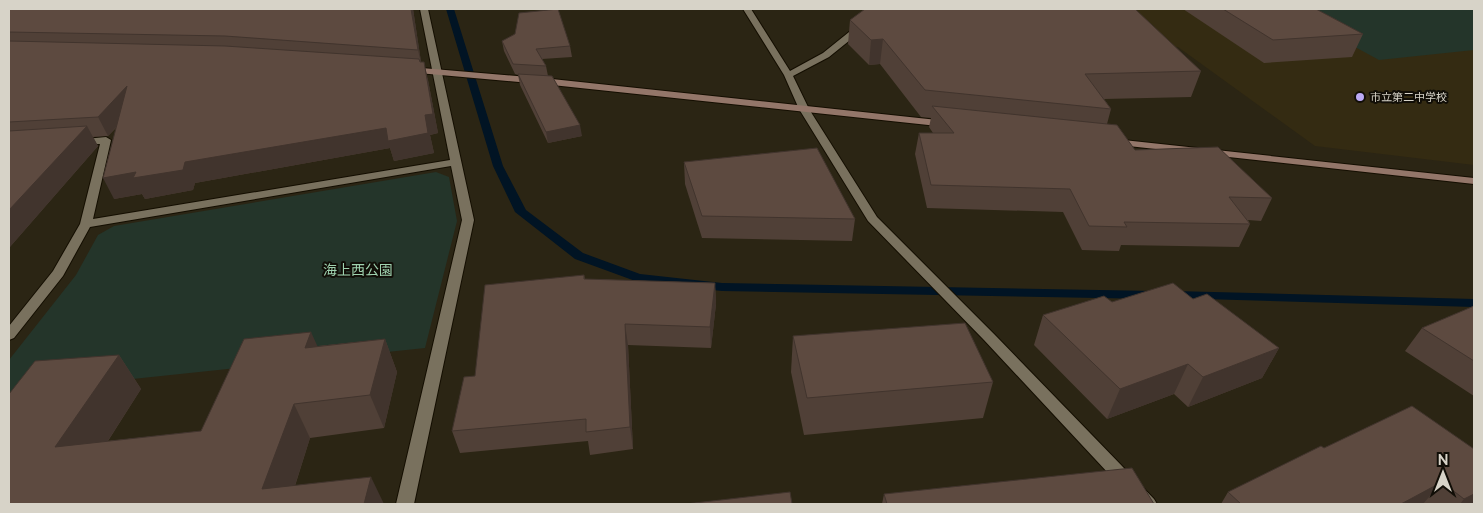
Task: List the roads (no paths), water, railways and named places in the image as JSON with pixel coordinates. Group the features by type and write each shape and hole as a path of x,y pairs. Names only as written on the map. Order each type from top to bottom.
{"street":[{"path":"405,504 468,220 424,9"},
{"path":"747,9 788,74 804,109 872,219 989,337 1148,504"},
{"path":"788,74 826,55 870,20"},
{"path":"401,70 552,82 962,126"},
{"path":"9,335 58,273 86,224 106,140 67,143"},
{"path":"1100,140 1474,181"},
{"path":"86,224 456,162"}],"waterway":[{"path":"450,9 498,166 521,212 579,256 638,278 722,287 1154,295"},
{"path":"1174,295 1474,303"}],"place":[{"name":"市立第二中学校","path":"1360,97"}],"park label":[{"name":"海上西公園","path":"358,270"}]}
